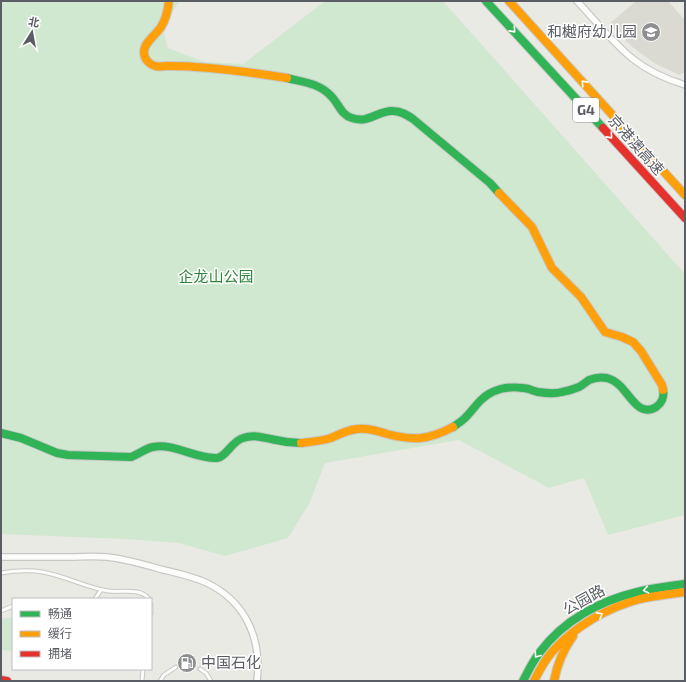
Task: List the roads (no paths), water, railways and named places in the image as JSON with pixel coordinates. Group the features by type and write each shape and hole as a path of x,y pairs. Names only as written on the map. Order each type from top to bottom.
{"main road":[{"path":"1,433 21,438 57,453 68,455 131,457 152,447 161,446 170,447 190,454 218,458 224,455 234,443 242,438 251,436 261,436 278,441 295,443 330,438 346,431 359,429 372,430 399,438 413,439 427,437 453,427 482,399 503,388 526,388 537,392 560,393 581,386 589,380 607,378 616,382 623,388 639,407 653,409 659,405 663,399 664,392 662,385 641,350 632,342 622,337 605,332 581,297 552,268 532,227 490,183 413,119 405,113 396,110 386,111 369,119 360,120 352,118 344,114 333,98 314,84 232,70 197,67 154,66 148,62 144,56 144,49 166,18 169,1"},
{"name":"京港澳高速","path":"486,1 685,218"},
{"name":"京港澳高速","path":"509,1 685,195"},
{"name":"公园路","path":"523,681 527,670 540,650 573,620 593,608 611,599 633,593 685,584"},
{"name":"公园路","path":"534,681 540,668 562,641 598,616 624,604 685,592"},
{"path":"554,681 561,657 571,639 580,628"},
{"path":"518,681 527,670"},
{"path":"1,680 7,681"}],"street":[{"path":"577,1 618,46 633,59 658,75 685,85"},
{"path":"1,557 108,557 179,573 206,582 218,589 237,606 246,619 256,641 258,654 257,681"}],"lane":[{"path":"1,573 22,570 47,573 101,590 117,592 132,591 140,593 148,598"},
{"path":"96,598 101,590"},
{"path":"1,610 12,606"},
{"path":"160,681 164,675 176,667"},
{"path":"200,669 206,673 211,681"},
{"path":"142,681 144,670"}],"place":[{"name":"和樾府幼儿园","path":"651,32"},
{"name":"中国石化","path":"187,663"}],"park label":[{"name":"企龙山公园","path":"216,277"}]}
